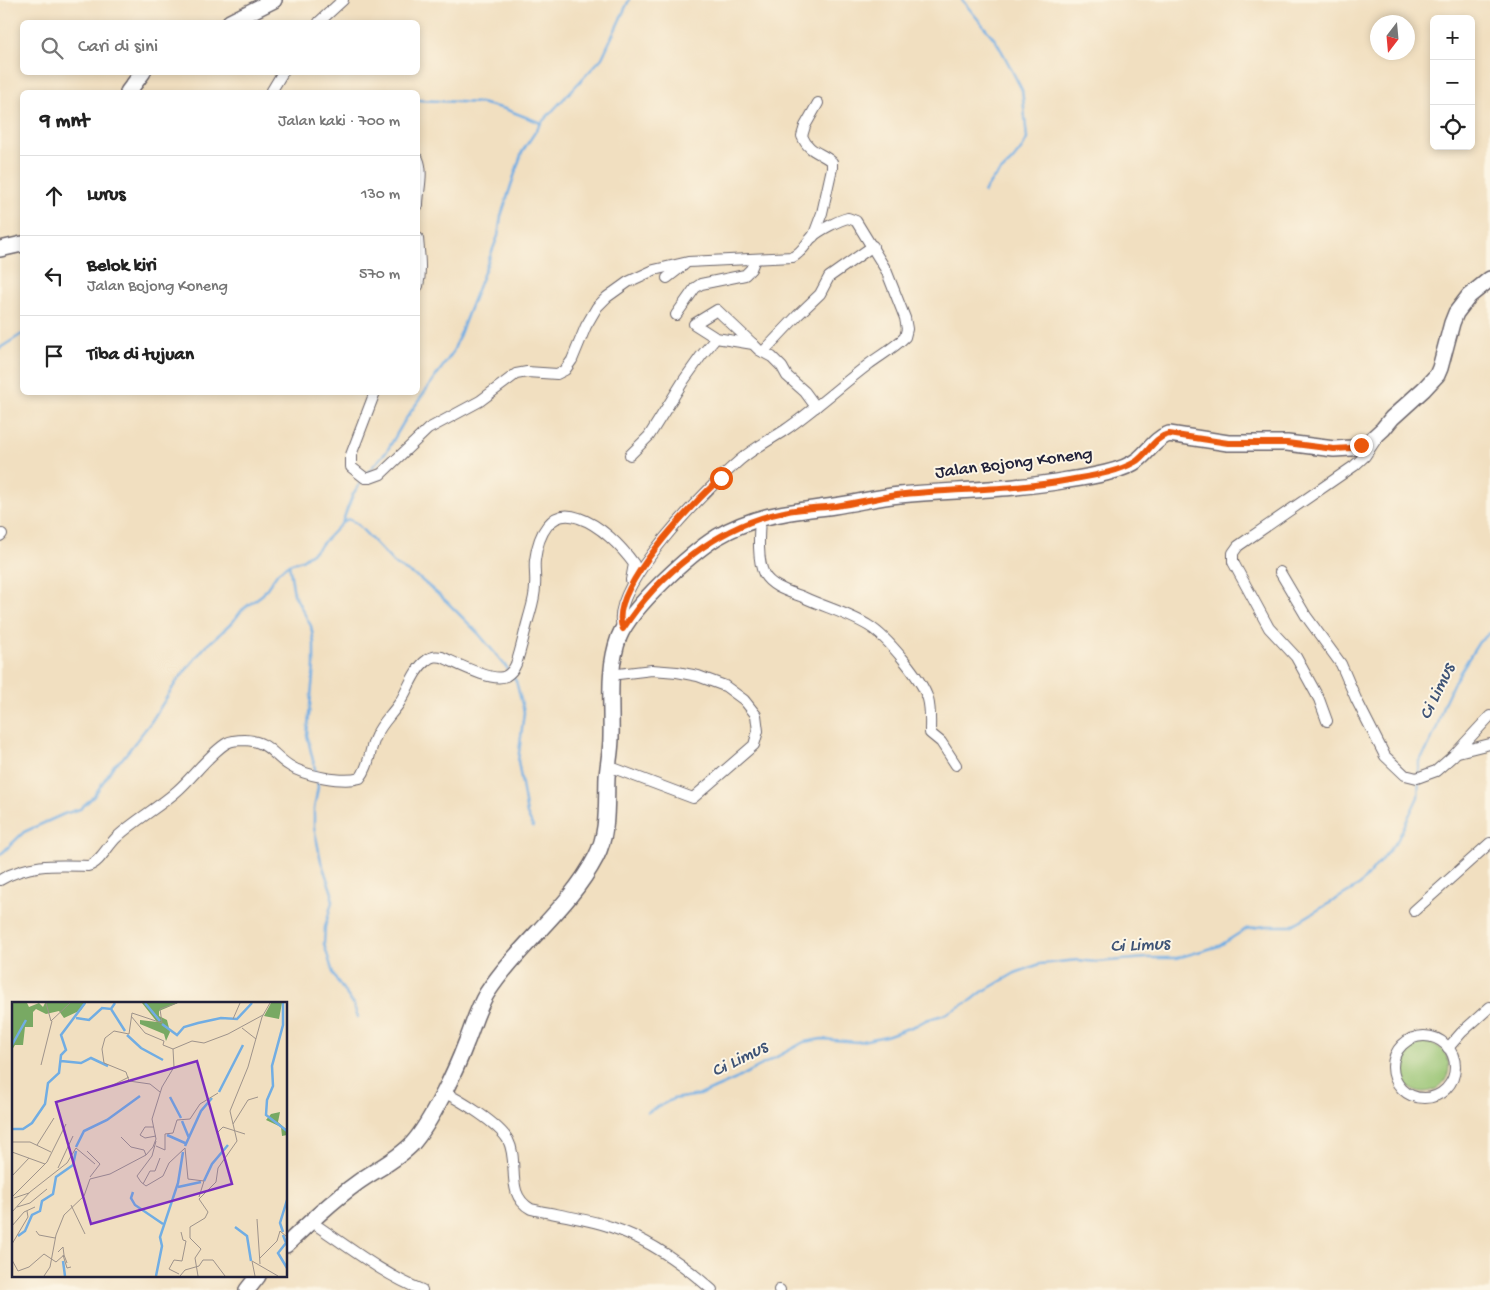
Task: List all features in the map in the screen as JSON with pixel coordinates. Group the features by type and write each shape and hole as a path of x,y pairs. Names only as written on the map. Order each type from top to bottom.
{"street":[{"path":"234,20 274,0"},
{"path":"322,20 343,0"},
{"path":"130,90 141,75"},
{"path":"272,90 281,75"},
{"path":"374,395 351,455 350,464 352,469 362,478 370,478 387,470 428,429 480,401 516,374 527,372 562,373 572,360 586,326 601,302 628,282 654,270 688,262 792,257 803,250 813,237 822,213 832,168 832,162 813,150 804,141 802,136 805,126 818,103"},
{"path":"629,586 670,531 704,494 742,459 816,408 906,337 905,318 886,270 856,221 848,218 838,221 813,237"},
{"path":"0,249 20,244"},
{"path":"763,352 820,294 829,278 872,246"},
{"path":"676,315 695,288 701,284 745,274 751,269 755,259"},
{"path":"667,278 688,262"},
{"name":"Jalan Bojong Koneng","path":"610,675 616,647 623,629 671,573 699,549 720,535 760,518 785,512 896,496 1044,484 1088,476 1123,468 1133,463 1162,437 1169,434 1228,443 1287,443 1334,449 1351,448 1370,441 1437,375 1456,314 1468,296 1490,279"},
{"path":"753,344 716,338 694,324 717,310 753,344 772,357 782,367 787,376 805,392 816,408"},
{"path":"630,455 649,436 684,380 716,338"},
{"path":"1327,721 1319,699 1296,657 1268,628 1233,562 1233,553 1238,546 1354,466 1365,456 1383,429"},
{"path":"0,880 10,874 42,866 64,864 94,865 111,842 178,790 227,743 239,740 254,740 263,744 284,762 301,771 329,778 354,780 360,778 367,767 380,727 397,706 415,674 429,658 442,657 487,676 497,678 505,676 512,671 522,645 535,591 535,560 539,545 544,531 556,517 568,515 583,519 605,534 634,564 620,618 623,629"},
{"path":"760,518 759,547 764,575 776,586 870,626 886,641 917,679 927,697 930,711 930,733 941,742 956,765"},
{"path":"1280,572 1306,616 1341,664 1356,699 1385,756 1405,775 1417,778 1436,771 1458,752 1490,716"},
{"path":"288,1243 310,1221 358,1182 400,1154 414,1142 443,1092 480,1005 488,991 563,905 598,854 605,826 608,766 611,736 610,675 652,670 698,676 725,686 744,700 756,715 758,731 754,745 693,798 608,766"},
{"path":"1458,752 1490,744"},
{"path":"1414,911 1490,843"},
{"path":"1448,1048 1462,1032 1490,1007"},
{"path":"1421,1036 1429,1037 1436,1039 1448,1048 1454,1062 1454,1076 1440,1094 1433,1097 1418,1098 1399,1087 1393,1073 1394,1058 1401,1046 1407,1041 1421,1036"},
{"path":"443,1092 470,1107 507,1139 511,1147 516,1190 518,1198 523,1205 531,1209 611,1227 640,1240 670,1257 697,1276 712,1290"},
{"path":"310,1221 408,1285 422,1290"},
{"path":"247,1290 256,1278"}],"green space":[{"path":"1424,1042 1434,1044 1442,1049 1447,1057 1449,1067 1447,1077 1442,1085 1434,1090 1424,1092 1414,1090 1406,1085 1401,1077 1399,1067 1401,1057 1406,1049 1414,1044"}],"waterway":[{"path":"366,474 387,451 405,420 453,352 498,236 501,216 522,152 541,123 602,58 629,0"},
{"path":"962,0 996,41 1022,90 1024,107 1027,139 1012,161 993,179 984,192"},
{"path":"420,100 480,103 505,109 541,123"},
{"path":"0,348 20,335"},
{"path":"0,855 24,832 80,809 94,796 114,765 122,759 151,722 177,681 204,648 232,623 242,610 263,594 278,572 289,564 302,560 316,550 342,523 353,494 363,479"},
{"path":"342,523 348,519 356,523 396,565 419,578 446,601 478,633 508,669"},
{"path":"289,564 294,594 311,626 314,643 314,666 307,735 316,773"},
{"name":"Ci Limus","path":"1419,774 1419,761 1426,751 1437,727 1444,703 1454,682 1479,642 1490,633"},
{"path":"511,674 516,681 524,712 518,761 527,814 533,827"},
{"path":"317,779 314,827 321,861 332,893 332,902 325,927 324,944 334,976 353,1004 358,1017"},
{"name":"Ci Limus","path":"648,1112 673,1099 700,1095 736,1079 804,1042 822,1039 857,1042 886,1036 917,1025 943,1015 972,1000 1015,973 1040,964 1078,960 1096,962 1177,958 1219,946 1246,929 1265,926 1291,926 1360,885 1397,841 1418,797 1419,779"}],"route":[{"path":"721,478 670,531 629,586 620,618 620,624 623,629 671,573 699,549 720,535 760,518 785,512 896,496 1066,481 1123,468 1138,460 1162,437 1169,434 1228,443 1287,443 1334,449 1351,448 1361,445"}]}
